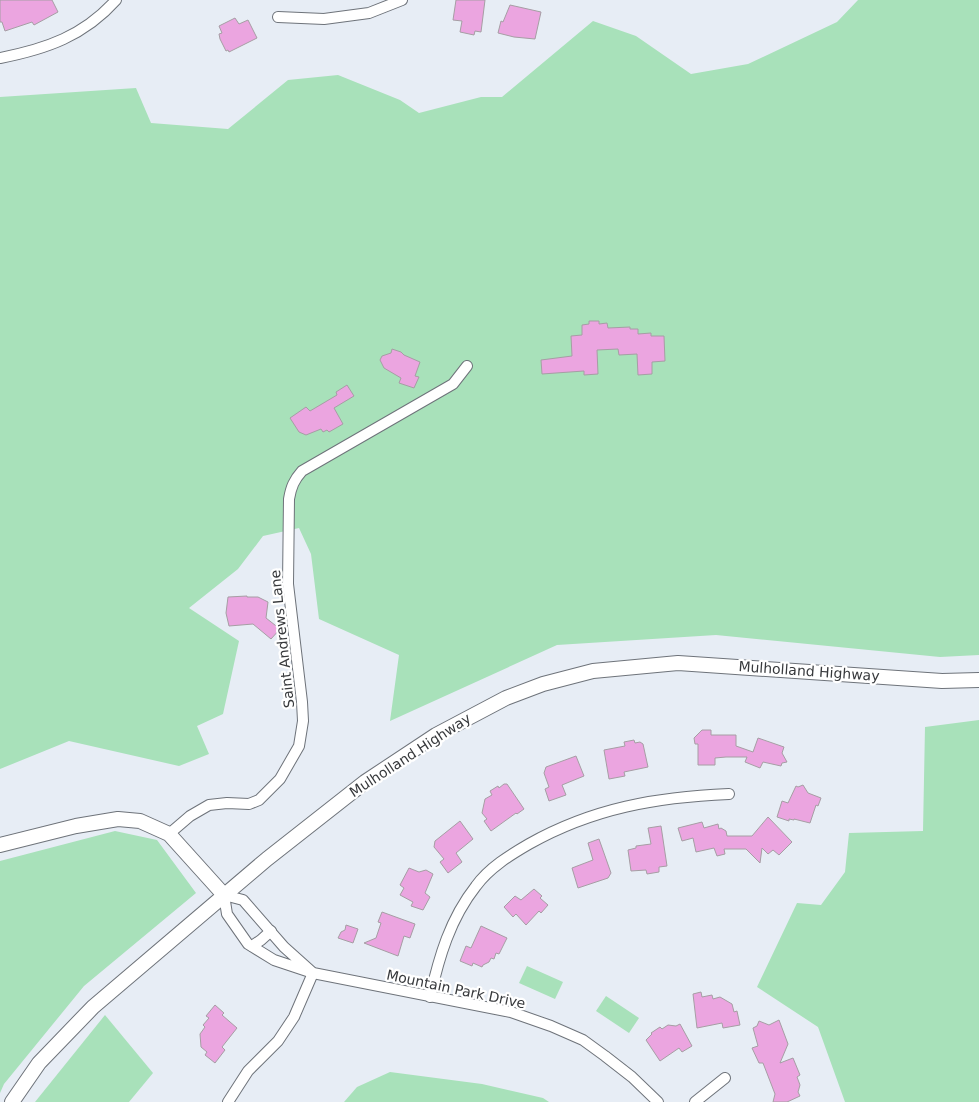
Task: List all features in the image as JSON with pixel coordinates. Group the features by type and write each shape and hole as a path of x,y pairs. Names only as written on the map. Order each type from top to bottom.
{"main road":[{"name":"Mulholland Highway","path":"12,1102 39,1063 93,1007 174,940 224,895 323,814 402,757 506,698 543,684 593,671 678,663 942,681 979,680"},
{"path":"0,845 76,826 118,819 140,821 169,834 224,895"}],"street":[{"path":"0,58 32,52 77,33 116,0"},
{"path":"278,17 324,19 369,13 402,0"},
{"name":"Saint Andrews Lane","path":"169,834 190,816 208,805 227,803 249,804 259,800 280,779 299,746 303,721 302,702 288,584 289,499 290,489 294,480 302,471 453,384 467,366"},
{"path":"430,997 439,957 449,931 462,906 476,884 496,865 516,851 565,825 633,804 729,794"},
{"path":"224,895 244,900 284,946 313,973 294,1017 278,1041 248,1071 228,1102"},
{"name":"Mountain Park Drive","path":"224,895 227,914 248,944 274,960 313,973 511,1012 551,1026 583,1040 598,1050 632,1077 658,1102"},
{"path":"252,946 271,931"},
{"path":"695,1102 725,1078"}],"green space":[{"path":"858,0 979,0 979,655 940,657 716,635 557,645 390,721 399,655 319,619 311,554 299,528 263,536 238,569 189,608 239,641 223,714 197,726 209,754 179,766 69,741 0,769 0,97 136,88 151,123 228,129 288,80 338,75 400,100 419,113 481,97 502,97 593,21 636,36 691,74 748,64 837,22"},
{"path":"979,720 979,1102 845,1102 818,1027 757,987 797,903 821,905 845,872 849,833 923,831 925,727"},
{"path":"115,831 157,840 196,893 84,986 4,1084 0,1093 0,861"},
{"path":"527,966 563,982 555,999 519,983"},
{"path":"606,996 639,1018 629,1033 596,1011"},
{"path":"105,1015 153,1073 129,1102 35,1102"},
{"path":"390,1072 482,1084 543,1098 549,1102 344,1102 357,1087"}],"building":[{"path":"0,0 52,0 58,12 34,25 32,22 5,31 2,22 0,22"},
{"path":"456,0 485,0 481,32 475,31 474,35 460,32 462,21 453,20"},
{"path":"510,5 541,12 535,39 498,33 501,21 503,22"},
{"path":"235,18 239,24 248,20 257,38 229,52 228,50 226,51 220,39 219,34 222,33 219,26"},
{"path":"589,321 599,321 599,324 607,323 608,328 630,327 630,329 638,329 638,334 651,333 651,336 664,336 665,361 652,362 652,374 638,375 637,354 619,355 618,349 597,350 598,374 584,375 584,371 542,374 541,360 572,356 571,336 582,335 582,325 589,324"},
{"path":"392,349 420,362 415,376 419,377 414,388 399,383 401,378 384,368 380,360 382,356 391,353"},
{"path":"347,385 354,396 334,408 343,424 329,432 327,430 323,432 321,429 306,435 299,432 290,418 306,407 310,411 337,395 336,392"},
{"path":"228,597 258,597 268,602 266,618 280,629 271,639 253,624 229,626 226,613"},
{"path":"702,730 711,730 711,735 736,735 736,746 753,752 758,738 784,747 782,753 787,762 782,763 781,766 763,762 760,768 745,762 747,757 726,757 715,758 715,765 698,765 698,744 695,744 694,738"},
{"path":"634,740 635,743 640,742 643,744 648,767 624,772 625,776 609,779 604,750 625,746 624,742"},
{"path":"576,756 584,776 562,785 566,795 549,801 545,789 549,787 544,773 546,767"},
{"path":"507,784 524,809 491,831 484,821 487,819 482,813 485,799 492,795 490,791"},
{"path":"803,785 808,793 821,798 818,806 816,805 810,823 794,819 789,819 789,821 777,817 782,801 788,803 796,786"},
{"path":"768,817 792,842 779,855 773,850 768,854 762,848 760,863 746,849 724,849 725,854 717,856 714,848 696,852 693,838 682,841 678,828 702,822 704,828 718,824 719,829 721,828 726,831 727,836 752,836"},
{"path":"460,821 473,839 456,853 462,862 448,873 440,862 444,859 434,847 435,841"},
{"path":"661,826 667,866 659,867 659,872 647,874 646,870 631,871 628,850 636,848 636,846 651,844 648,828"},
{"path":"599,839 611,873 608,878 578,888 572,868 593,860 588,843"},
{"path":"409,868 419,872 426,870 433,874 425,893 430,897 423,910 411,906 413,902 400,895 404,888 400,885"},
{"path":"534,889 548,905 541,913 539,911 526,925 516,914 513,917 504,907 515,896 521,900"},
{"path":"382,912 415,924 410,938 404,936 398,956 364,943 376,938 381,923 378,922"},
{"path":"346,925 358,929 353,943 338,938 341,932 345,930"},
{"path":"481,926 507,938 499,954 496,953 494,959 491,958 482,967 473,963 472,966 460,961 466,946 471,948"},
{"path":"701,992 702,997 712,995 713,999 720,997 732,1004 734,1012 737,1011 740,1025 723,1028 722,1023 697,1028 693,994"},
{"path":"215,1005 224,1013 222,1015 237,1028 222,1047 225,1050 215,1063 205,1055 207,1052 201,1047 200,1034 205,1027 203,1025 209,1018 206,1016"},
{"path":"779,1020 788,1044 780,1063 793,1058 800,1075 797,1077 800,1085 798,1092 800,1096 787,1102 773,1102 775,1094 763,1063 759,1063 752,1048 758,1046 753,1028 757,1026 759,1021 769,1025"},
{"path":"680,1024 692,1046 682,1052 679,1048 660,1061 646,1040 651,1033 660,1027 662,1029 668,1025 676,1026"}]}
